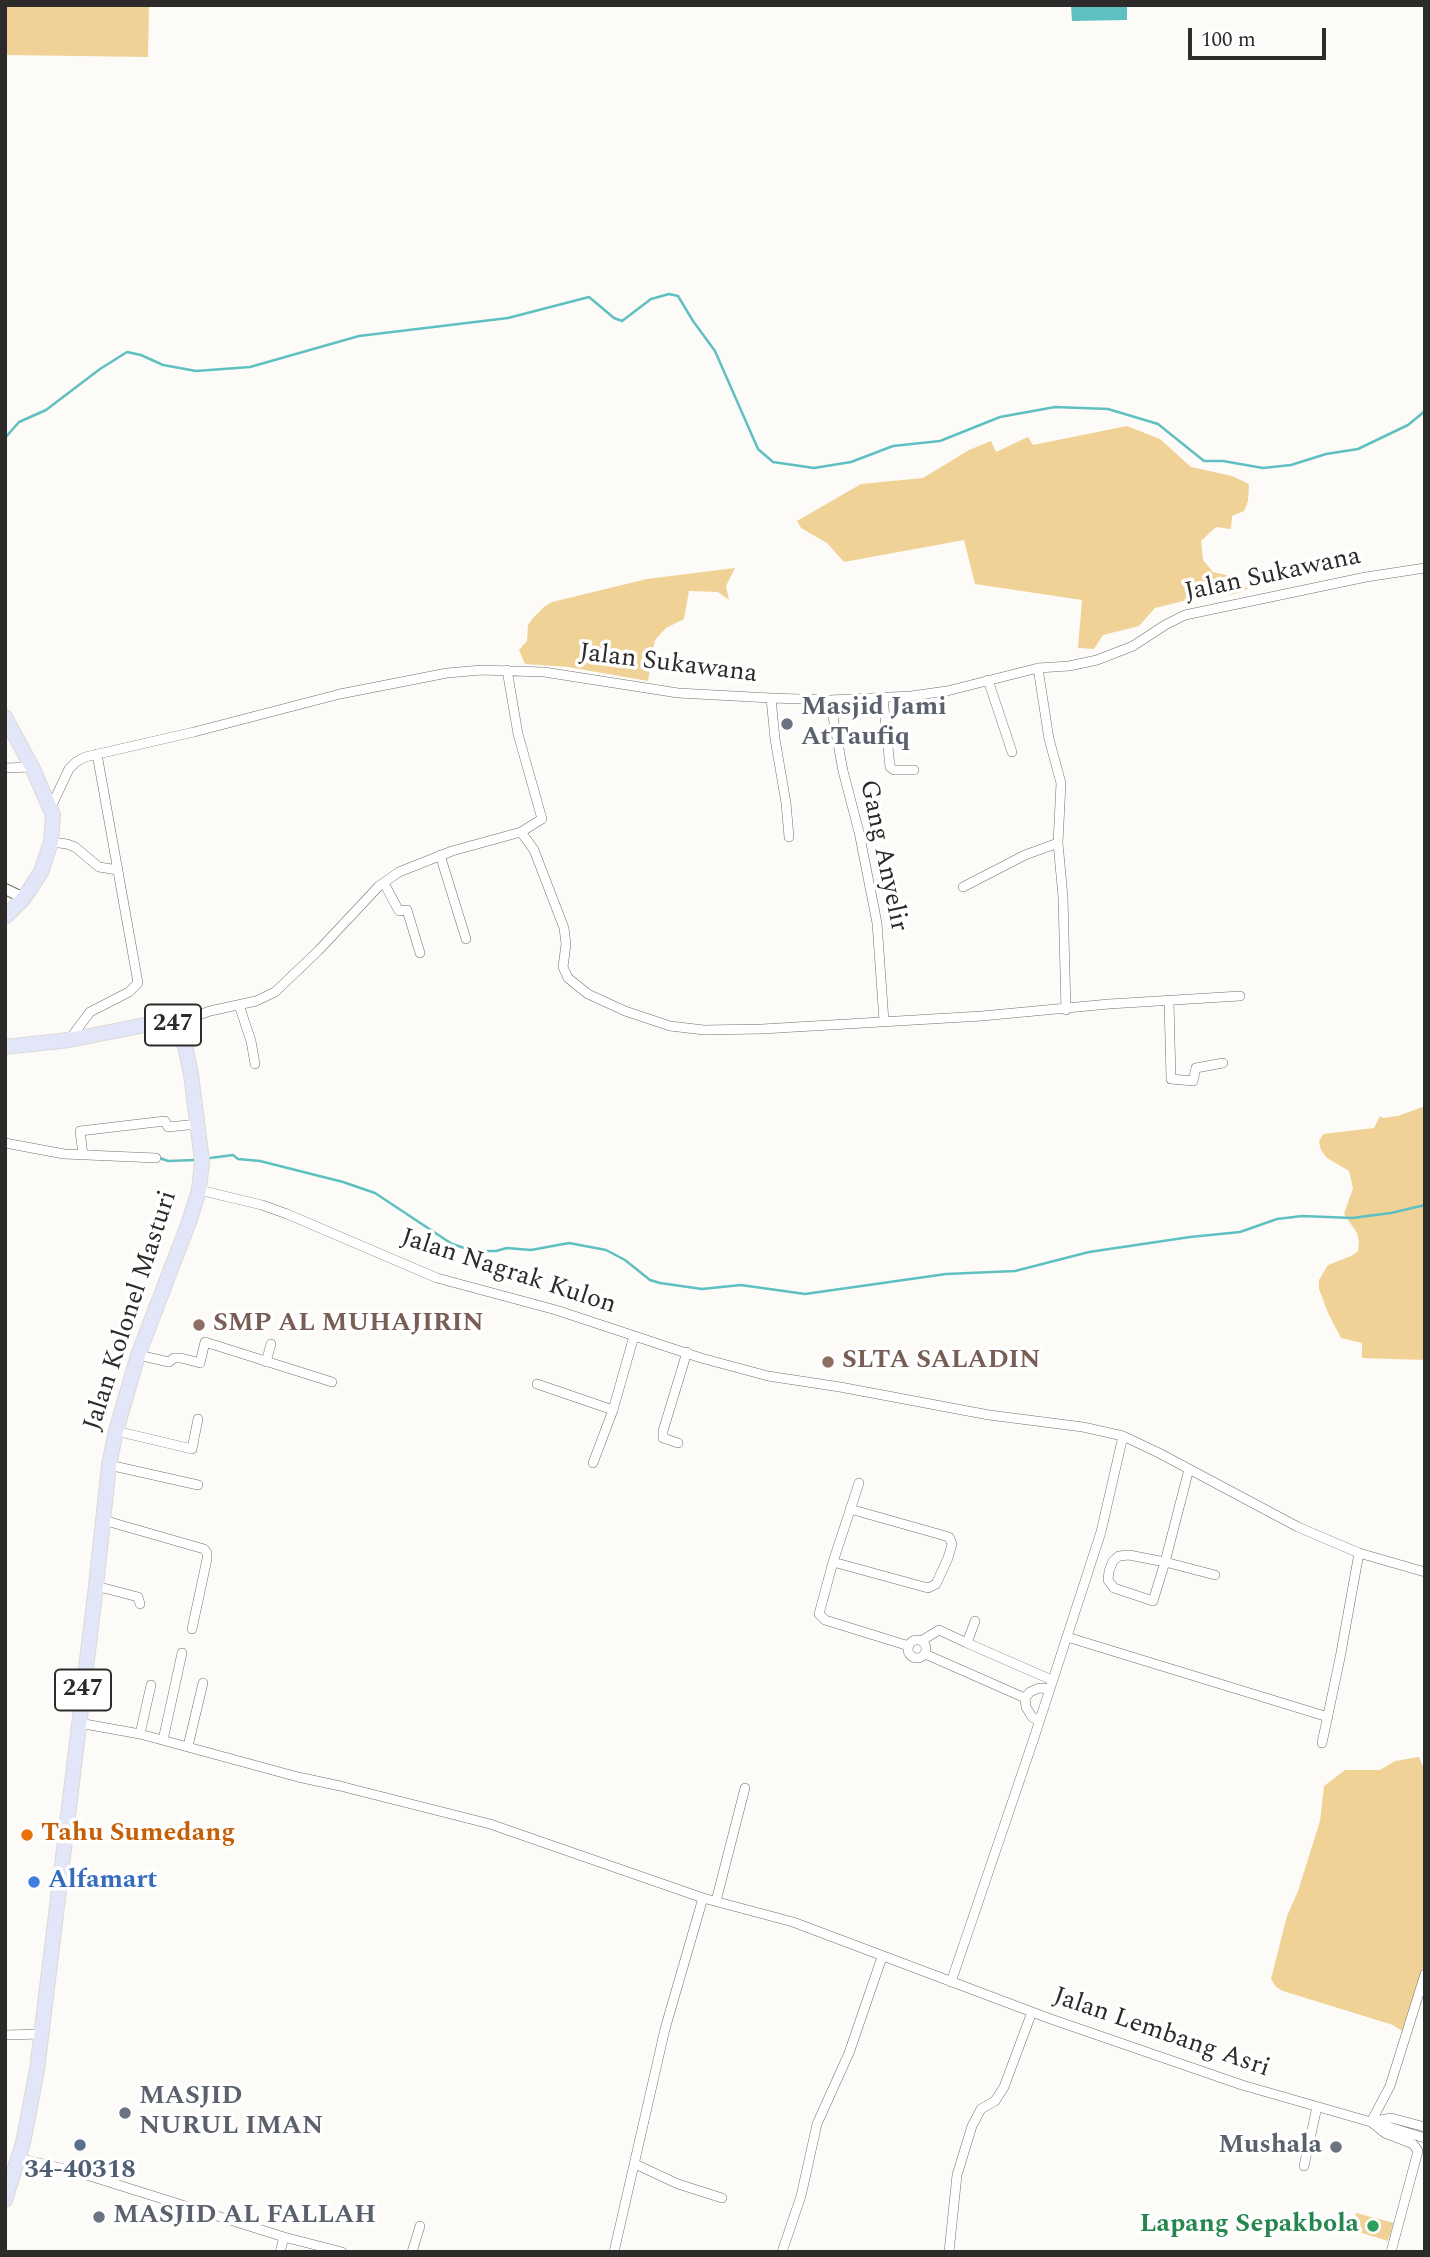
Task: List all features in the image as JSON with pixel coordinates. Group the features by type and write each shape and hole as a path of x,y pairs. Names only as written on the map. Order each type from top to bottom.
{"main road":[{"path":"5,717 32,767 53,815 51,842 41,872 24,898 5,917"},
{"name":"247","path":"5,1047 69,1040 155,1023 171,1025"},
{"name":"Jalan Kolonel Masturi","path":"5,2200 18,2158 35,2082 42,2034 109,1465 138,1355 181,1246 199,1190 202,1161 184,1041 178,1029 171,1025"}],"street":[{"name":"Jalan Sukawana","path":"51,807 72,765 80,759 352,691 463,671 507,670 577,676 678,693 830,700 884,698 947,691 1038,668 1069,666 1097,660 1133,646 1185,615 1366,576 1425,568"},
{"path":"1038,668 1047,729 1061,783 1058,843 1063,897 1066,1010"},
{"path":"171,1025 189,1017 256,1001 275,992 384,883 399,872 440,855 521,832 543,818 518,734 507,670"},
{"path":"988,680 1012,752"},
{"path":"771,698 789,837"},
{"path":"884,698 890,767 894,770 914,770"},
{"name":"Gang Anyelir","path":"830,700 877,923 884,1021"},
{"path":"69,1040 90,1012 120,998 137,986 97,754"},
{"path":"5,768 32,767"},
{"path":"521,832 534,850 565,932 563,967 572,983 625,1012 684,1029 761,1029 1240,996"},
{"path":"51,842 75,848 99,867 118,870"},
{"path":"963,887 1025,855 1058,843"},
{"path":"440,855 466,939"},
{"path":"384,883 399,911 407,910 420,953"},
{"path":"5,889 24,898"},
{"path":"1169,1000 1171,1079 1193,1081 1196,1068 1223,1063"},
{"path":"239,1005 251,1041 255,1065"},
{"path":"83,1154 80,1131 165,1121 168,1127 198,1124"},
{"path":"5,1143 64,1154 156,1158"},
{"name":"Jalan Nagrak Kulon","path":"199,1190 275,1209 437,1278 556,1310 701,1358 808,1382 989,1415 1083,1427 1123,1436 1298,1527 1359,1553 1425,1572"},
{"path":"593,1463 613,1410 634,1336"},
{"path":"138,1355 169,1362 181,1357 200,1363 205,1342 332,1382"},
{"path":"266,1362 271,1344"},
{"path":"678,1443 663,1438 663,1432 687,1352"},
{"path":"537,1384 613,1410"},
{"path":"116,1431 192,1449 198,1419"},
{"path":"951,1982 1101,1532 1123,1436"},
{"path":"109,1465 198,1485"},
{"path":"1189,1469 1165,1562 1152,1601 1114,1588 1109,1582 1111,1565 1119,1556 1136,1556 1165,1562 1215,1575"},
{"path":"859,1483 833,1562 819,1611 820,1618 909,1646"},
{"path":"833,1562 928,1588 936,1584 948,1558 952,1544 949,1537 850,1509"},
{"path":"103,1520 204,1549 207,1559 192,1629"},
{"path":"1322,1743 1359,1553"},
{"path":"96,1586 138,1597 140,1604"},
{"path":"967,1643 975,1621"},
{"path":"909,1646 939,1630 1051,1685"},
{"path":"1067,1637 1328,1717"},
{"path":"909,1646 909,1652 914,1658 920,1658 925,1654 926,1648 921,1641"},
{"path":"163,1740 182,1653"},
{"path":"925,1654 1025,1698"},
{"path":"188,1746 202,1683"},
{"path":"140,1734 151,1685"},
{"path":"1040,1721 1032,1717 1026,1707 1025,1698 1030,1692 1051,1685"},
{"name":"Jalan Lembang Asri","path":"79,1723 140,1734 298,1777 490,1824 703,1898 793,1922 1032,2012 1242,2085 1371,2122"},
{"path":"716,1901 745,1788"},
{"path":"614,2252 665,2029 703,1898"},
{"path":"782,2252 801,2196 817,2124 849,2053 882,1957"},
{"path":"1371,2122 1390,2086 1425,1974"},
{"path":"949,2252 957,2175 972,2126 978,2112 995,2101 1004,2087 1032,2012"},
{"path":"5,2035 42,2034"},
{"path":"1304,2166 1317,2106"},
{"path":"1371,2122 1391,2118 1425,2127"},
{"path":"1371,2122 1425,2138"},
{"path":"1371,2122 1385,2133 1413,2144 1419,2151 1391,2252"},
{"path":"18,2158 77,2172 342,2252"},
{"path":"635,2164 678,2184 722,2198"},
{"path":"412,2252 420,2226"},
{"path":"280,2252 284,2236"}],"shaded area":[{"path":"5,5 149,5 148,57 5,55"},
{"path":"1127,426 1160,439 1191,467 1232,476 1249,484 1248,501 1244,511 1232,516 1231,529 1216,527 1201,541 1203,560 1213,572 1235,577 1248,589 1234,594 1203,596 1155,608 1139,626 1103,635 1094,649 1078,648 1082,600 975,584 964,540 844,562 827,543 801,528 797,521 861,484 923,478 969,450 991,441 996,452 1028,437 1033,445"},
{"path":"735,568 726,586 729,600 718,592 689,591 684,619 666,628 655,640 648,681 568,667 525,664 519,650 527,641 528,625 552,602 647,579"},
{"path":"1425,1106 1425,1360 1362,1358 1362,1343 1341,1338 1319,1289 1319,1280 1328,1265 1358,1251 1359,1242 1357,1233 1344,1214 1353,1188 1349,1171 1327,1158 1319,1142 1323,1134 1374,1128 1380,1116 1398,1116"},
{"path":"1419,1757 1425,1771 1425,1961 1402,2031 1393,2025 1283,1991 1276,1987 1271,1979 1287,1916 1298,1891 1320,1821 1324,1786 1345,1770 1380,1770 1395,1761"},
{"name":"Lapang Sepakbola","path":"1356,2213 1394,2223 1388,2241 1352,2230"}],"water":[{"path":"1071,5 1127,5 1127,20 1072,21"}],"waterway":[{"path":"5,438 19,422 46,410 127,352 163,365 196,371 250,367 359,336 508,318 589,297 614,318 622,321 651,299 669,294 678,296 715,351 758,449 773,462 814,468 851,462 893,446 940,441 1000,417 1055,407 1108,409 1158,424 1204,461 1223,461 1263,468 1291,465 1326,454 1358,449 1408,425 1425,411"},
{"path":"210,1158 233,1155 238,1159 260,1161 375,1193 452,1244 474,1251 507,1248 531,1250 569,1243 606,1250 625,1260 650,1280 660,1283 702,1289 741,1285 805,1294 946,1274 1015,1271 1089,1252 1240,1232 1277,1219 1302,1216 1352,1218 1425,1205"},
{"path":"157,1157 168,1161 195,1160"}],"place":[{"name":"Masjid Jami AtTaufiq","path":"787,724"},
{"name":"SMP AL MUHAJIRIN","path":"199,1325"},
{"name":"SLTA SALADIN","path":"828,1362"},
{"name":"Tahu Sumedang","path":"27,1835"},
{"name":"Alfamart","path":"34,1882"},
{"name":"MASJID NURUL IMAN","path":"125,2113"},
{"name":"34-40318","path":"80,2145"},
{"name":"Mushala","path":"1336,2147"},
{"name":"MASJID AL FALLAH","path":"99,2217"},
{"name":"Lapang Sepakbola","path":"1373,2226"}]}
